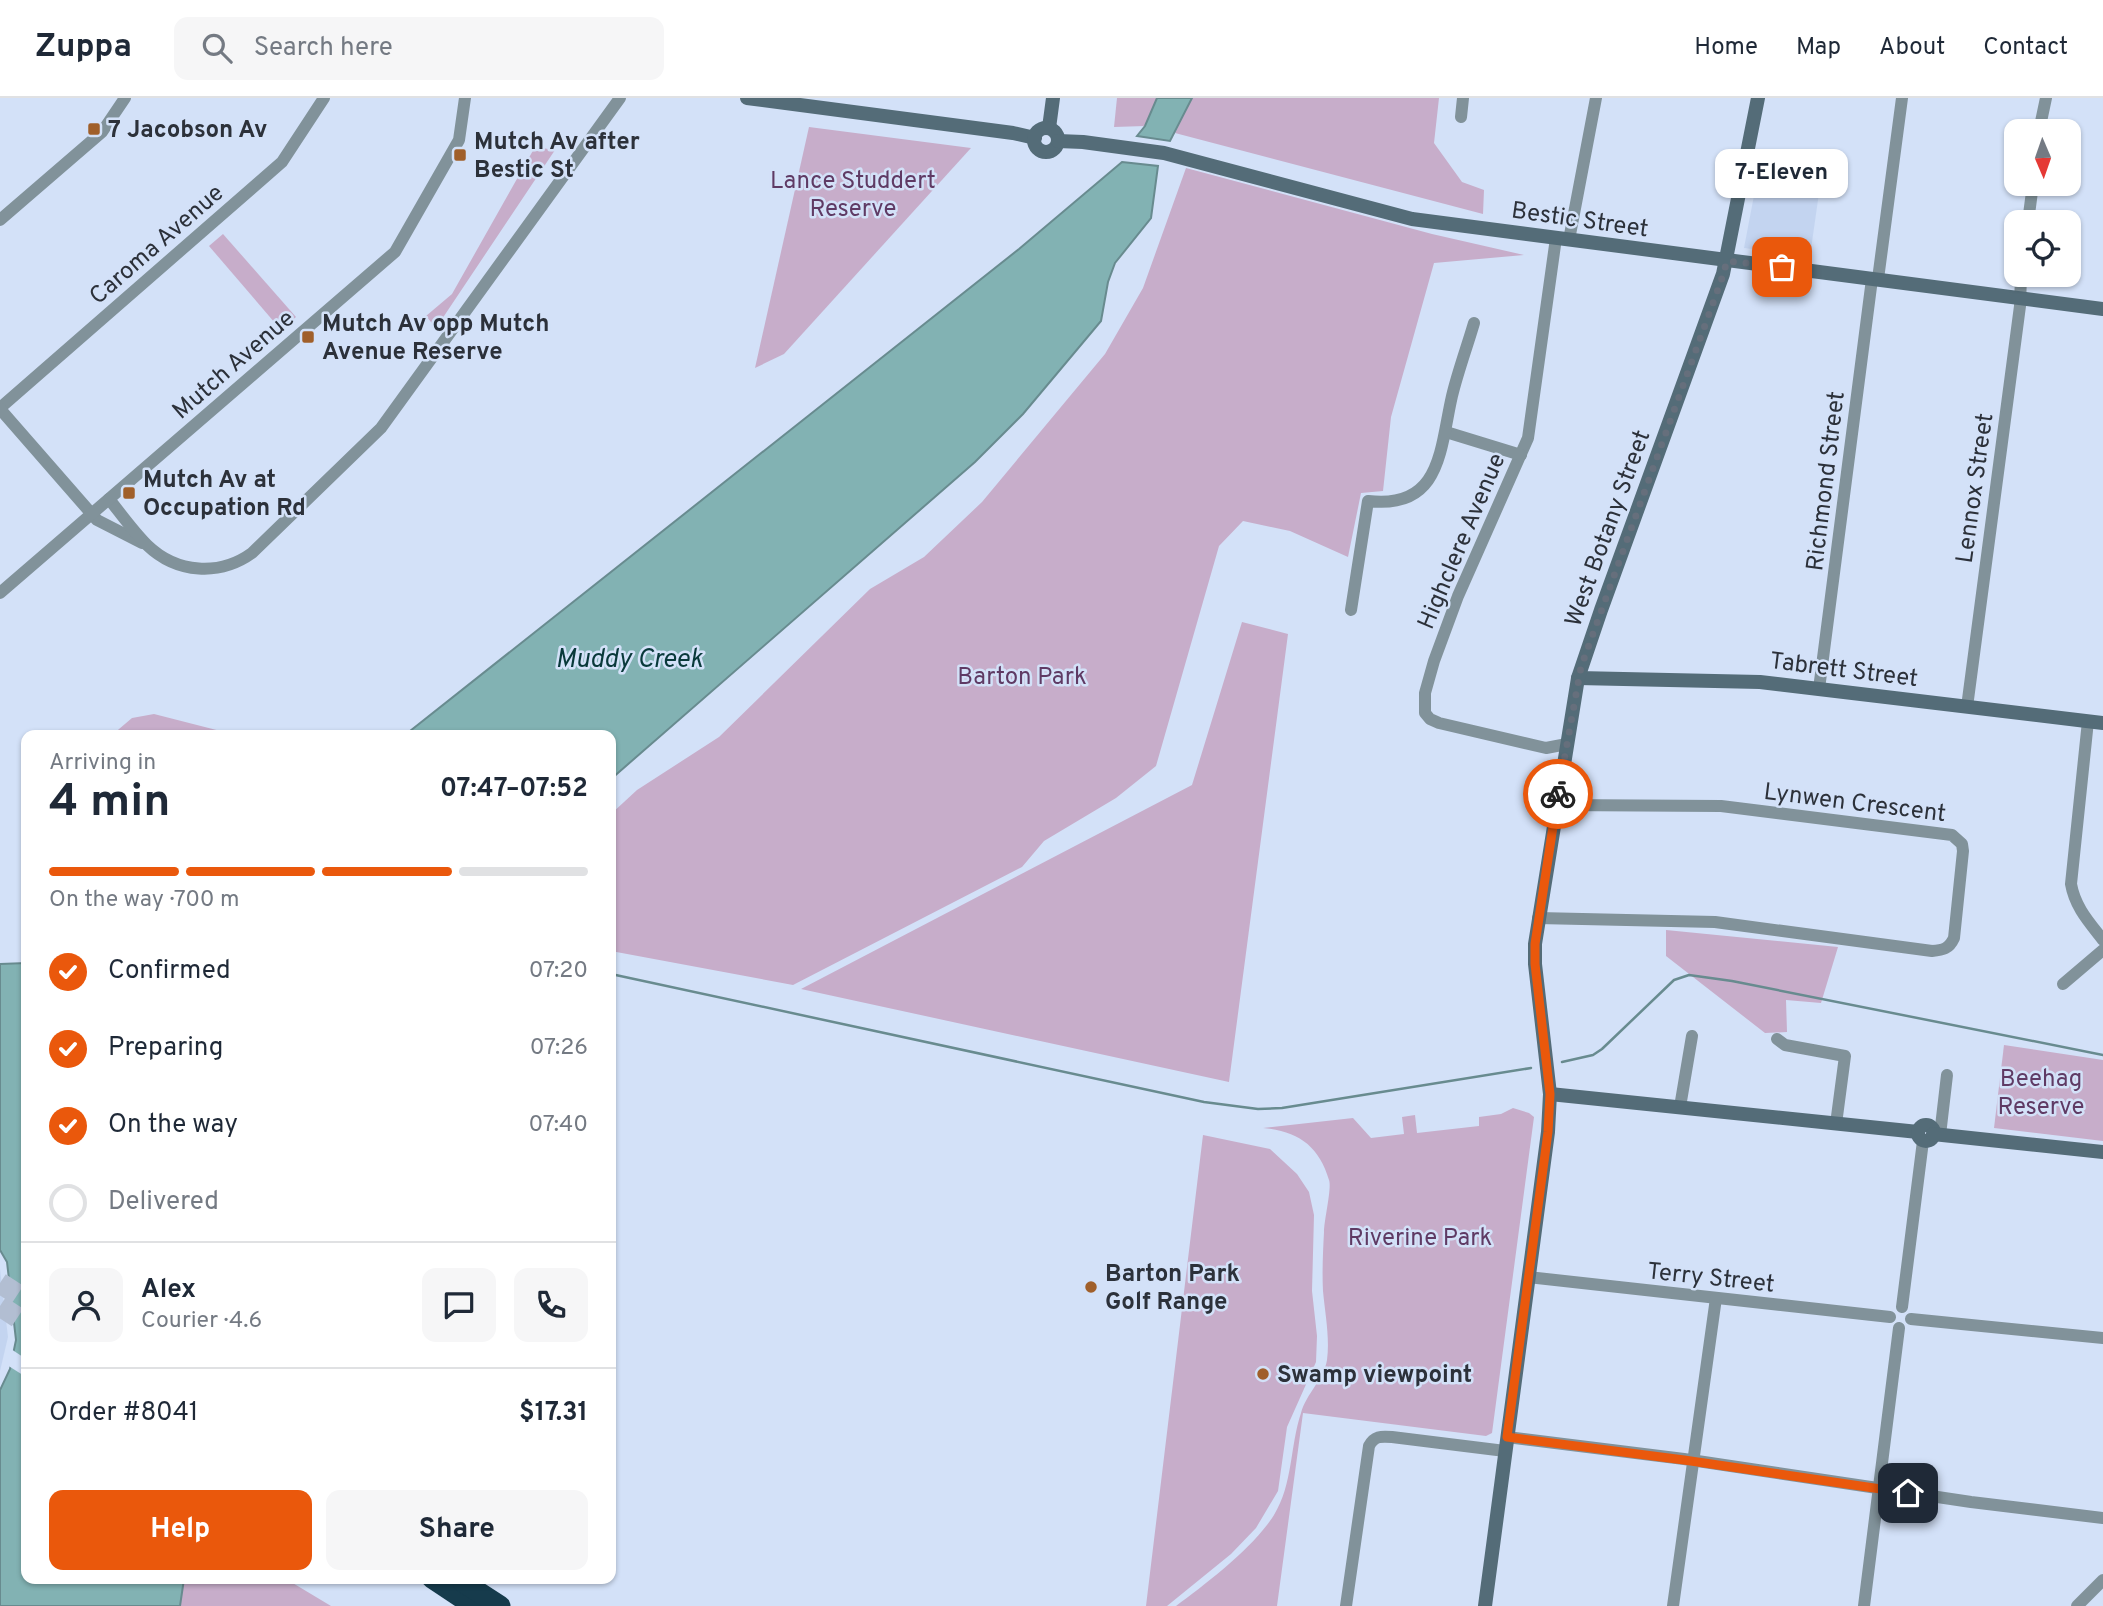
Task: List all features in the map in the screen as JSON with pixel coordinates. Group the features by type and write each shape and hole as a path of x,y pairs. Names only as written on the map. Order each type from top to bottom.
{"highway":[{"path":"441,1584 474,1606"},
{"path":"467,1584 500,1606"}],"main road":[{"path":"747,98 1035,138"},
{"path":"1049,128 1053,98"},
{"name":"West Botany Street","path":"1485,1606 1548,1132 1550,1094 1535,964 1538,918 1578,678 1727,261 1758,98"},
{"path":"1049,128 1055,132 1058,141 1054,149 1046,151 1039,149 1035,138 1038,131 1049,128"},
{"name":"Bestic Street","path":"1058,141 1164,153 1412,219 2103,309"},
{"name":"Tabrett Street","path":"1578,678 1735,680 2096,722"},
{"path":"1550,1094 2103,1152"}],"street":[{"path":"0,220 102,132 125,98"},
{"name":"Caroma Avenue","path":"0,409 282,162 324,98"},
{"name":"Mutch Avenue","path":"0,593 395,252 459,140 465,98"},
{"path":"0,409 97,520 183,566 207,570 237,563 259,547 381,428 620,98"},
{"path":"1461,117 1463,98"},
{"name":"Highclere Avenue","path":"1567,744 1546,748 1439,723 1425,713 1424,704 1434,661 1458,596 1528,438 1562,239 1597,98"},
{"name":"Richmond Street","path":"1819,689 1902,98"},
{"path":"2042,119 2046,98"},
{"name":"Lennox Street","path":"1967,707 2020,287"},
{"path":"1351,610 1368,500 1387,503 1408,498 1432,477 1474,323"},
{"path":"1446,432 1521,455"},
{"path":"109,499 148,546"},
{"path":"2096,722 2071,884 2079,909 2103,940"},
{"name":"Lynwen Crescent","path":"1538,918 1714,922 1932,951 1951,946 1954,938 1963,851 1962,844 1952,835 1721,806 1557,804"},
{"path":"2063,984 2103,950"},
{"path":"1680,1107 1692,1036"},
{"path":"1776,1039 1785,1045 1844,1056 1836,1124"},
{"path":"1902,1307 1929,1135 1947,1075"},
{"name":"Terry Street","path":"1528,1277 1890,1317"},
{"path":"1673,1606 1716,1298"},
{"path":"1902,1307 1909,1311 1911,1319 1907,1326 1899,1328 1893,1326 1890,1317 1893,1311 1902,1307"},
{"path":"1911,1319 2103,1338"},
{"path":"1864,1606 1899,1328"},
{"path":"1346,1606 1369,1446 1381,1436 1693,1461 2103,1518"},
{"path":"2077,1606 2103,1580"}],"shaded area":[{"path":"1756,185 1819,193 1810,256 1744,248"},
{"path":"0,1269 8,1337 0,1371"}],"green space":[{"path":"1117,98 1157,98 1145,126 1114,127"},
{"path":"1192,98 1439,98 1434,143 1462,182 1484,190 1483,214 1175,133"},
{"name":"Lance Studdert Reserve","path":"809,127 971,148 784,354 755,368"},
{"path":"535,147 555,150 436,328 426,316 452,294"},
{"name":"Barton Park","path":"1186,168 1432,234 1524,255 1434,263 1391,417 1383,491 1361,493 1348,557 1290,531 1243,521 1219,546 1156,766 1116,798 1044,841 1022,867 793,985 616,952 616,809 637,790 719,737 870,589 924,557 982,502 1105,354 1143,288"},
{"path":"223,234 296,317 281,330 209,246"},
{"path":"1242,622 1288,634 1229,1082 801,989 1192,785"},
{"path":"154,714 216,730 118,730 132,718"},
{"path":"1666,930 1838,947 1821,1003 1786,1000 1787,1032 1765,1033 1666,956"},
{"name":"Beehag Reserve","path":"2004,1045 2103,1060 2103,1141 1994,1128"},
{"name":"Riverine Park","path":"1513,1108 1534,1117 1492,1433 1486,1436 1303,1413 1277,1606 1176,1606 1242,1552 1274,1515 1285,1491 1301,1413 1327,1360 1328,1334 1323,1269 1329,1180 1319,1158 1305,1142 1287,1133 1263,1128 1353,1118 1371,1138 1404,1134 1402,1117 1415,1115 1417,1133 1479,1126 1479,1117 1501,1114"},
{"path":"1203,1135 1270,1149 1297,1174 1309,1192 1314,1215 1312,1291 1317,1336 1316,1362 1287,1427 1278,1491 1256,1528 1231,1554 1167,1606 1146,1606"},
{"path":"183,1584 294,1584 331,1606 180,1606"}],"water":[{"path":"1157,98 1192,98 1170,141 1137,136 1145,126"},
{"name":"Muddy Creek","path":"1122,162 1158,166 1151,218 1115,263 1108,282 1101,321 1023,414 975,462 616,775 616,730 411,730 1019,249"},
{"path":"21,963 21,1584 183,1584 180,1606 0,1606 0,1390 10,1369 16,1340 7,1262 0,1250 0,964"}],"pier":[{"path":"11,1349 21,1356 21,1374 7,1365"}],"waterway":[{"path":"616,975 1204,1102 1258,1109 1282,1108 1531,1068"},
{"path":"1562,1062 1593,1055 1602,1049 1674,980 1689,975 1732,981 2103,1055"}],"tunnel":[{"path":"0,1283 21,1297"},
{"path":"0,1306 21,1320"}],"way so far":[{"path":"1558,794 1581,667 1727,261 1782,267"}],"place":[{"name":"7 Jacobson Av","path":"94,129"},
{"name":"Mutch Av after Bestic St","path":"460,155"},
{"name":"7-Eleven","path":"1782,267"},
{"name":"Mutch Av opp Mutch Avenue Reserve","path":"308,337"},
{"name":"Mutch Av at Occupation Rd","path":"129,493"},
{"name":"Barton Park Golf Range","path":"1091,1287"},
{"name":"Swamp viewpoint","path":"1263,1374"}],"route":[{"path":"1558,794 1535,944 1550,1094 1548,1132 1507,1437 1908,1493"}]}
